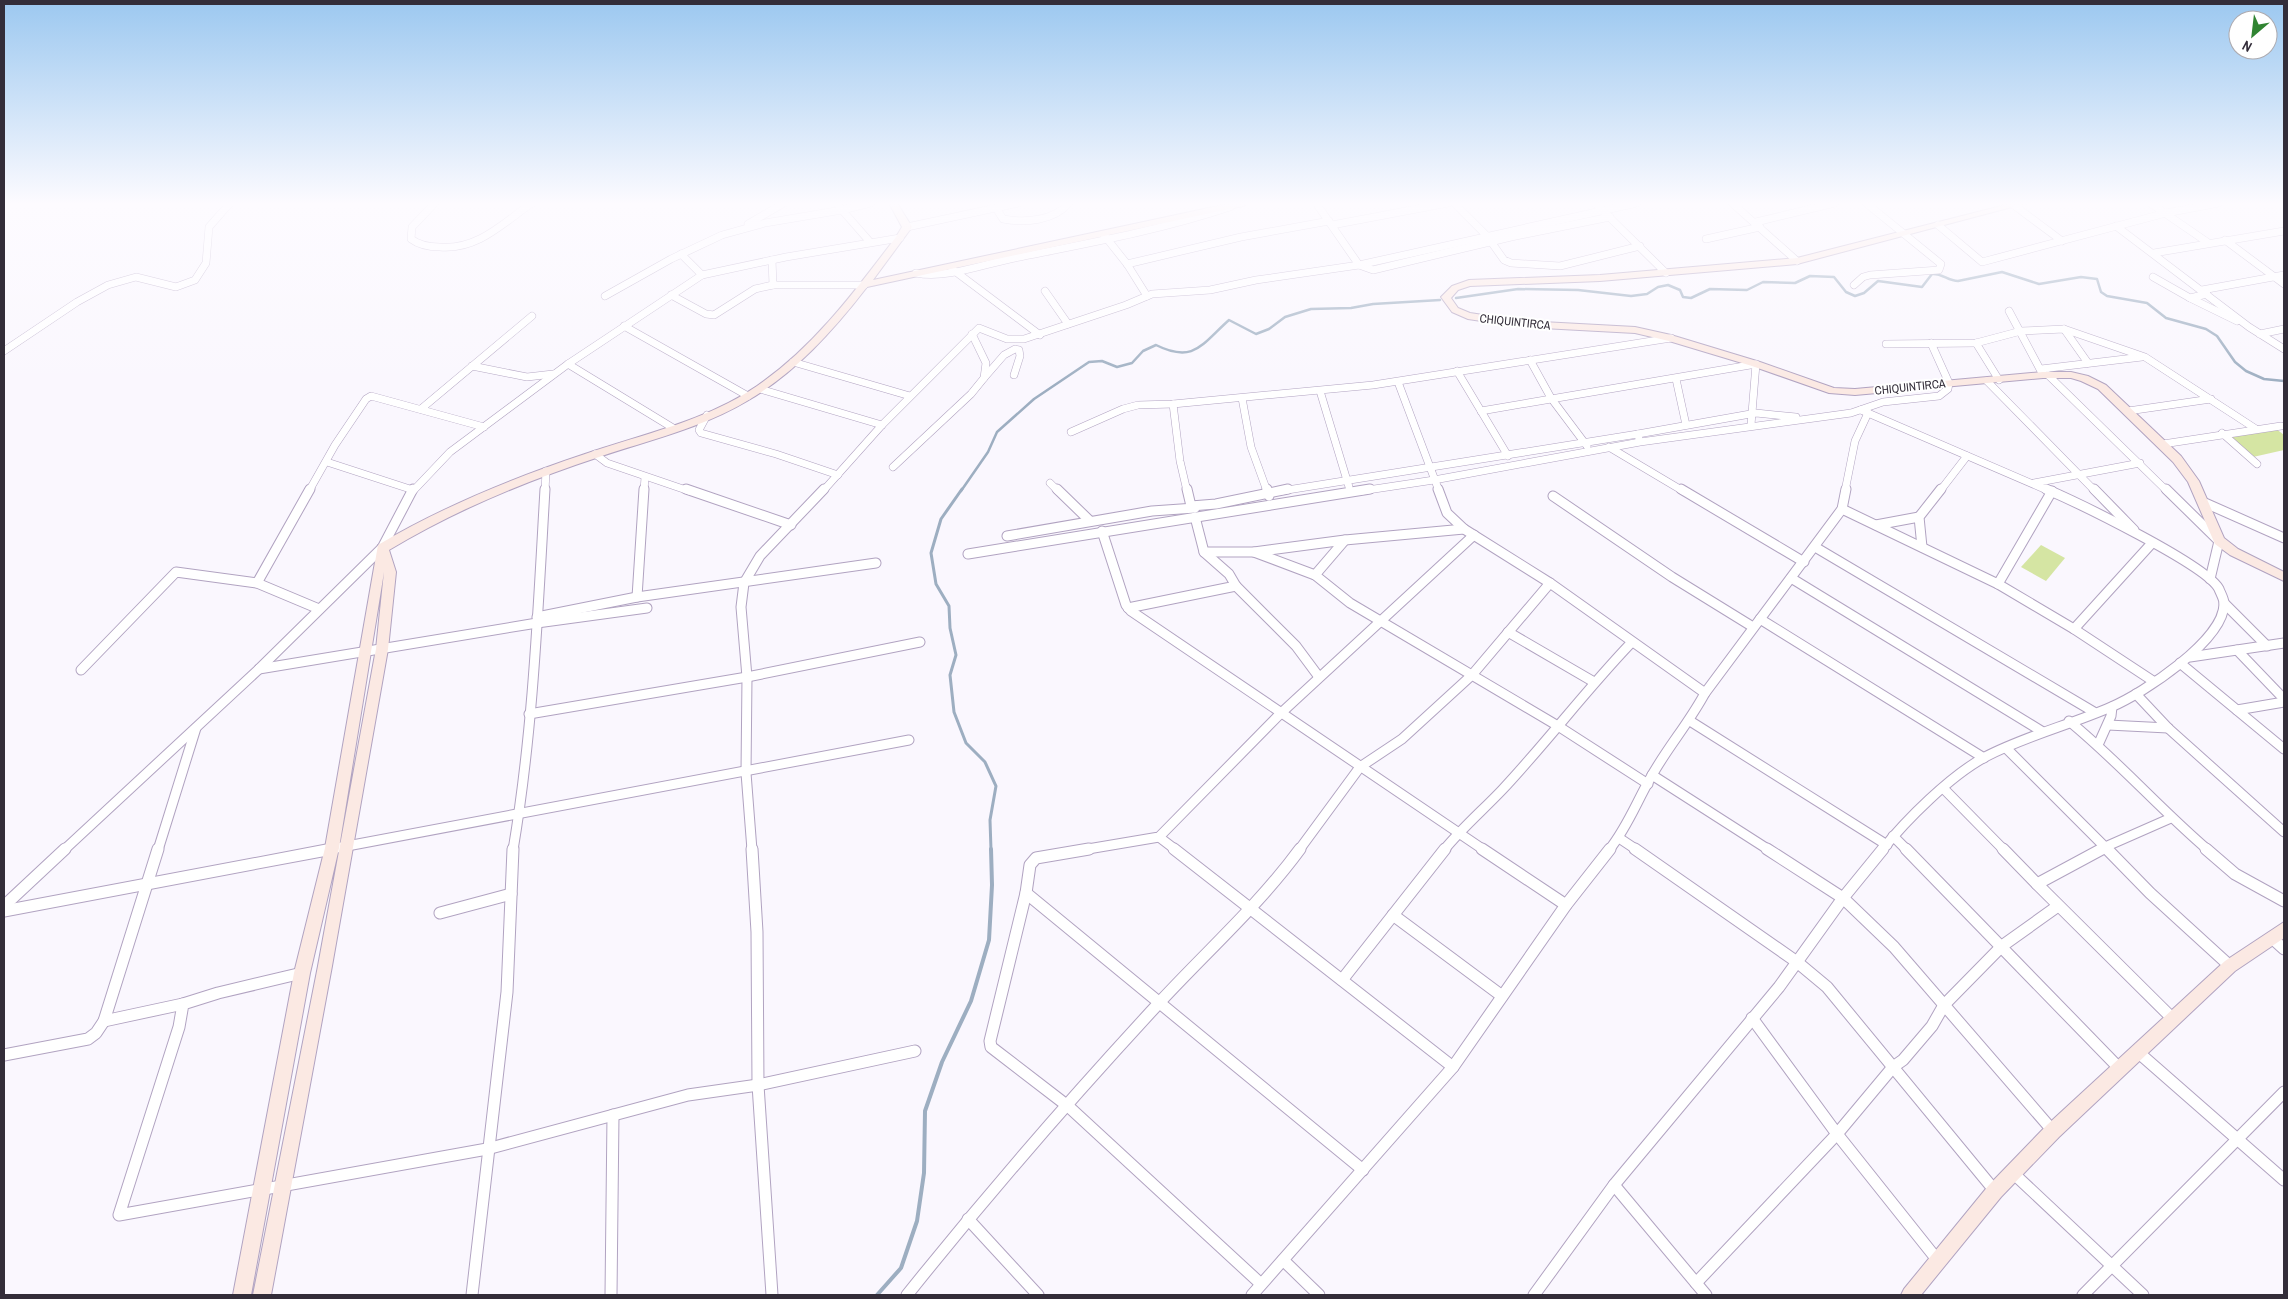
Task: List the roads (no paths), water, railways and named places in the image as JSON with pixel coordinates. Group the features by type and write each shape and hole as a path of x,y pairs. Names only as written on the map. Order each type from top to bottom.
{"street":[{"path":"4,351 53,317 96,292 124,280 140,276 160,281 166,287 173,289 184,286 196,279 205,269 206,264"},
{"path":"605,296 664,264"},
{"path":"691,264 702,275"},
{"path":"242,1295 302,973 332,848 382,548 413,490 450,452 568,364 702,275 755,264"},
{"path":"772,264 772,285"},
{"path":"4,906 259,669 382,548 423,525 523,479 673,428 748,396 760,389 793,362 834,321 880,264"},
{"path":"671,295 706,314 714,315 755,288 772,285 864,285 916,273 977,264"},
{"path":"1127,264 1147,296"},
{"path":"772,1295 758,1085 757,932 750,806 746,773 747,677 741,607 744,583 760,556 791,526 882,425 972,334 983,328 1007,338 1024,339 1126,305 1147,296 1210,290 1256,280 1365,264"},
{"path":"1359,265 1375,270 1402,264"},
{"path":"1519,264 1544,267 1570,264"},
{"path":"1657,264 1666,273 1768,264"},
{"path":"1854,284 1863,277 1870,275 1939,270 1941,264"},
{"path":"2169,264 2249,327 2284,349"},
{"path":"2257,264 2284,284"},
{"path":"951,269 1040,335"},
{"name":"CHIQUINTIRCA","path":"1666,273 1592,279 1469,283 1455,288 1446,296 1447,302 1455,310 1468,316 1486,320 1635,330 1671,338 1756,364 1832,391 1855,392 1999,380 2044,373 2084,378 2102,387 2163,444 2189,474 2219,541"},
{"path":"2190,298 2205,292 2284,276"},
{"path":"2153,277 2190,298 2249,327"},
{"path":"1045,290 1068,324"},
{"path":"2009,312 2044,373 2219,541 2234,552 2284,577"},
{"path":"421,409 532,316"},
{"path":"624,326 748,396"},
{"path":"2064,329 2088,363"},
{"path":"1886,344 1976,343 2021,331 2064,329 2145,357 2256,429"},
{"path":"2260,334 2284,329"},
{"path":"972,334 986,363 984,378"},
{"path":"1072,432 1123,409 1138,405 1242,398 1398,382 1671,338"},
{"path":"968,554 1272,504 1434,480 1513,466 1587,447 1639,438 1864,411 1883,402 1939,396 1948,389 1949,383 1931,343"},
{"path":"1976,343 1999,380"},
{"path":"2276,344 2284,343"},
{"path":"893,467 971,394 1004,355 1015,349 1019,350 1020,356 1014,375"},
{"path":"2044,373 2088,363 2145,357"},
{"path":"1530,360 1551,398 1587,447"},
{"path":"793,362 910,396"},
{"path":"568,364 673,428"},
{"path":"1481,411 1756,364 1751,425"},
{"path":"472,366 527,377 556,373"},
{"path":"1457,371 1513,466"},
{"path":"1676,379 1686,425"},
{"path":"1986,381 2141,537"},
{"path":"1398,382 1447,514 1464,529 1550,583 1705,693"},
{"path":"760,389 882,425"},
{"path":"1320,391 1350,492"},
{"path":"257,583 327,462 334,445 366,399 372,396 484,427"},
{"path":"1242,398 1251,447 1272,504"},
{"path":"2128,411 2211,399"},
{"path":"1173,404 1180,461 1191,506"},
{"path":"1864,411 2085,506 2152,543 2210,580 2222,594 2224,603 2267,646"},
{"path":"1252,1295 1453,1067 1566,905 1619,838 1650,779 1690,721 1705,693 1842,509 1855,441 1864,411"},
{"path":"1007,536 1090,521 1216,504 1267,493 1347,482 1506,454 1609,447 1686,425 1753,414 1781,414 1801,418"},
{"path":"707,415 699,430 705,435 776,454 838,475"},
{"path":"2163,444 2222,433 2281,426"},
{"path":"2222,433 2257,464"},
{"path":"1609,447 1804,562"},
{"path":"595,454 607,463 791,526"},
{"path":"1876,525 1919,517 1967,456"},
{"path":"327,462 413,490"},
{"path":"2034,483 2140,464"},
{"path":"472,1295 487,1149 507,992 511,894 514,868 513,851 519,815 537,620 546,471"},
{"path":"637,597 646,477"},
{"path":"1050,484 1090,521"},
{"path":"1998,584 2052,491"},
{"path":"1553,496 1672,577 1756,623 1984,758"},
{"path":"2203,502 2284,538"},
{"path":"1191,506 1212,514"},
{"path":"1842,509 1998,584 2074,629 2153,681"},
{"path":"1195,517 1204,552 1229,574 1236,586 1296,646 1319,677"},
{"path":"1919,517 1922,547"},
{"path":"1204,552 1254,552 1345,540 1464,529"},
{"path":"1102,532 1128,608 1280,714 1566,905"},
{"path":"1261,1284 1069,1107 991,1047 990,1041 1026,893 1030,865 1034,859 1159,837 1280,714 1474,535"},
{"path":"1315,575 1345,540"},
{"path":"2210,580 2219,541"},
{"path":"2074,629 2152,543"},
{"path":"1815,546 2094,712"},
{"path":"262,1295 382,649 390,572 382,548"},
{"path":"1254,552 1315,575 1350,603 1650,779 1842,898 1894,947 2053,1131"},
{"path":"259,669 365,650 382,649 537,620 637,597 876,563"},
{"path":"81,670 176,572 257,583 319,609"},
{"path":"1792,578 2043,732"},
{"path":"907,1295 968,1219 1159,1003 1250,908 1297,853 1360,768 1402,740 1472,675 1550,583"},
{"path":"1128,608 1236,586"},
{"path":"1534,1295 1614,1186 1797,962 1842,898 1890,840 1943,788 1984,758 2069,721 2112,706 2136,694 2190,657 2214,629 2224,603"},
{"path":"537,620 647,608"},
{"path":"1508,632 1594,682"},
{"path":"528,714 747,677 920,642"},
{"path":"1342,980 1458,833 1482,811 1631,642"},
{"path":"2190,657 2284,643"},
{"path":"2237,650 2284,700"},
{"path":"2180,663 2284,749"},
{"path":"359,687 376,684"},
{"path":"2136,694 2168,728 2284,832"},
{"path":"2237,710 2284,700"},
{"path":"2098,745 2108,725 2112,706"},
{"path":"1690,721 1890,840 2002,946 2120,1069"},
{"path":"2069,721 2098,745 2171,818 2235,874 2284,901"},
{"path":"2108,725 2168,728"},
{"path":"4,1055 88,1039 96,1033 104,1021 197,726"},
{"path":"4,911 347,845 746,773 909,740"},
{"path":"2006,748 2150,893 2230,966"},
{"path":"1943,788 2058,906 2172,1018"},
{"path":"2037,884 2055,876 2105,847 2171,818"},
{"path":"1159,837 1453,1067"},
{"path":"1619,838 1797,962 1827,987 1996,1191"},
{"path":"1026,893 1363,1170"},
{"path":"440,912 511,894"},
{"path":"1696,1283 1837,1134 1893,1067 1903,1060 1927,1032 1944,1005 2002,946 2058,906"},
{"path":"1393,915 1502,996"},
{"path":"1910,1295 1996,1191 2053,1131 2139,1053 2172,1018 2230,966 2280,939"},
{"path":"104,1021 183,1004 218,993 302,973"},
{"path":"183,1004 178,1027 119,1216 282,1184 487,1149 688,1094 758,1085 916,1051"},
{"path":"1752,1018 1837,1134 1939,1262"},
{"path":"2139,1053 2239,1138 2284,1180"},
{"path":"2083,1295 2284,1092"},
{"path":"611,1295 613,1115"},
{"path":"2013,1173 2144,1295"},
{"path":"1614,1186 1706,1295"},
{"path":"968,1219 1038,1295"},
{"path":"1283,1260 1319,1295"}],"waterway":[{"path":"1456,298 1518,289 1578,290 1631,296 1647,294 1658,287 1668,285 1680,290 1683,297 1691,298 1710,289 1747,290 1763,282 1795,283 1810,276 1834,277 1846,292 1855,296 1864,293 1878,281 1922,287 1932,274 1958,281 2002,272 2039,284 2081,277 2097,279 2101,292 2107,296 2147,303 2166,318 2206,329 2217,336 2235,362 2246,371 2264,379 2284,381"},
{"path":"961,491 988,452 997,432 1034,399 1089,362 1102,361 1117,367 1132,363 1143,351 1156,345 1169,350 1189,352 1197,349 1229,320 1256,334 1269,329 1285,317 1311,309 1351,308 1373,304 1440,300"},
{"path":"962,489 941,519 931,553 936,584 949,606 950,628 956,655 950,675 954,712 966,743 985,762 996,786 990,820 991,850"},
{"path":"877,1295 901,1268 917,1221 924,1173 925,1111 942,1062 971,1001 989,940 992,885 991,849"}]}
